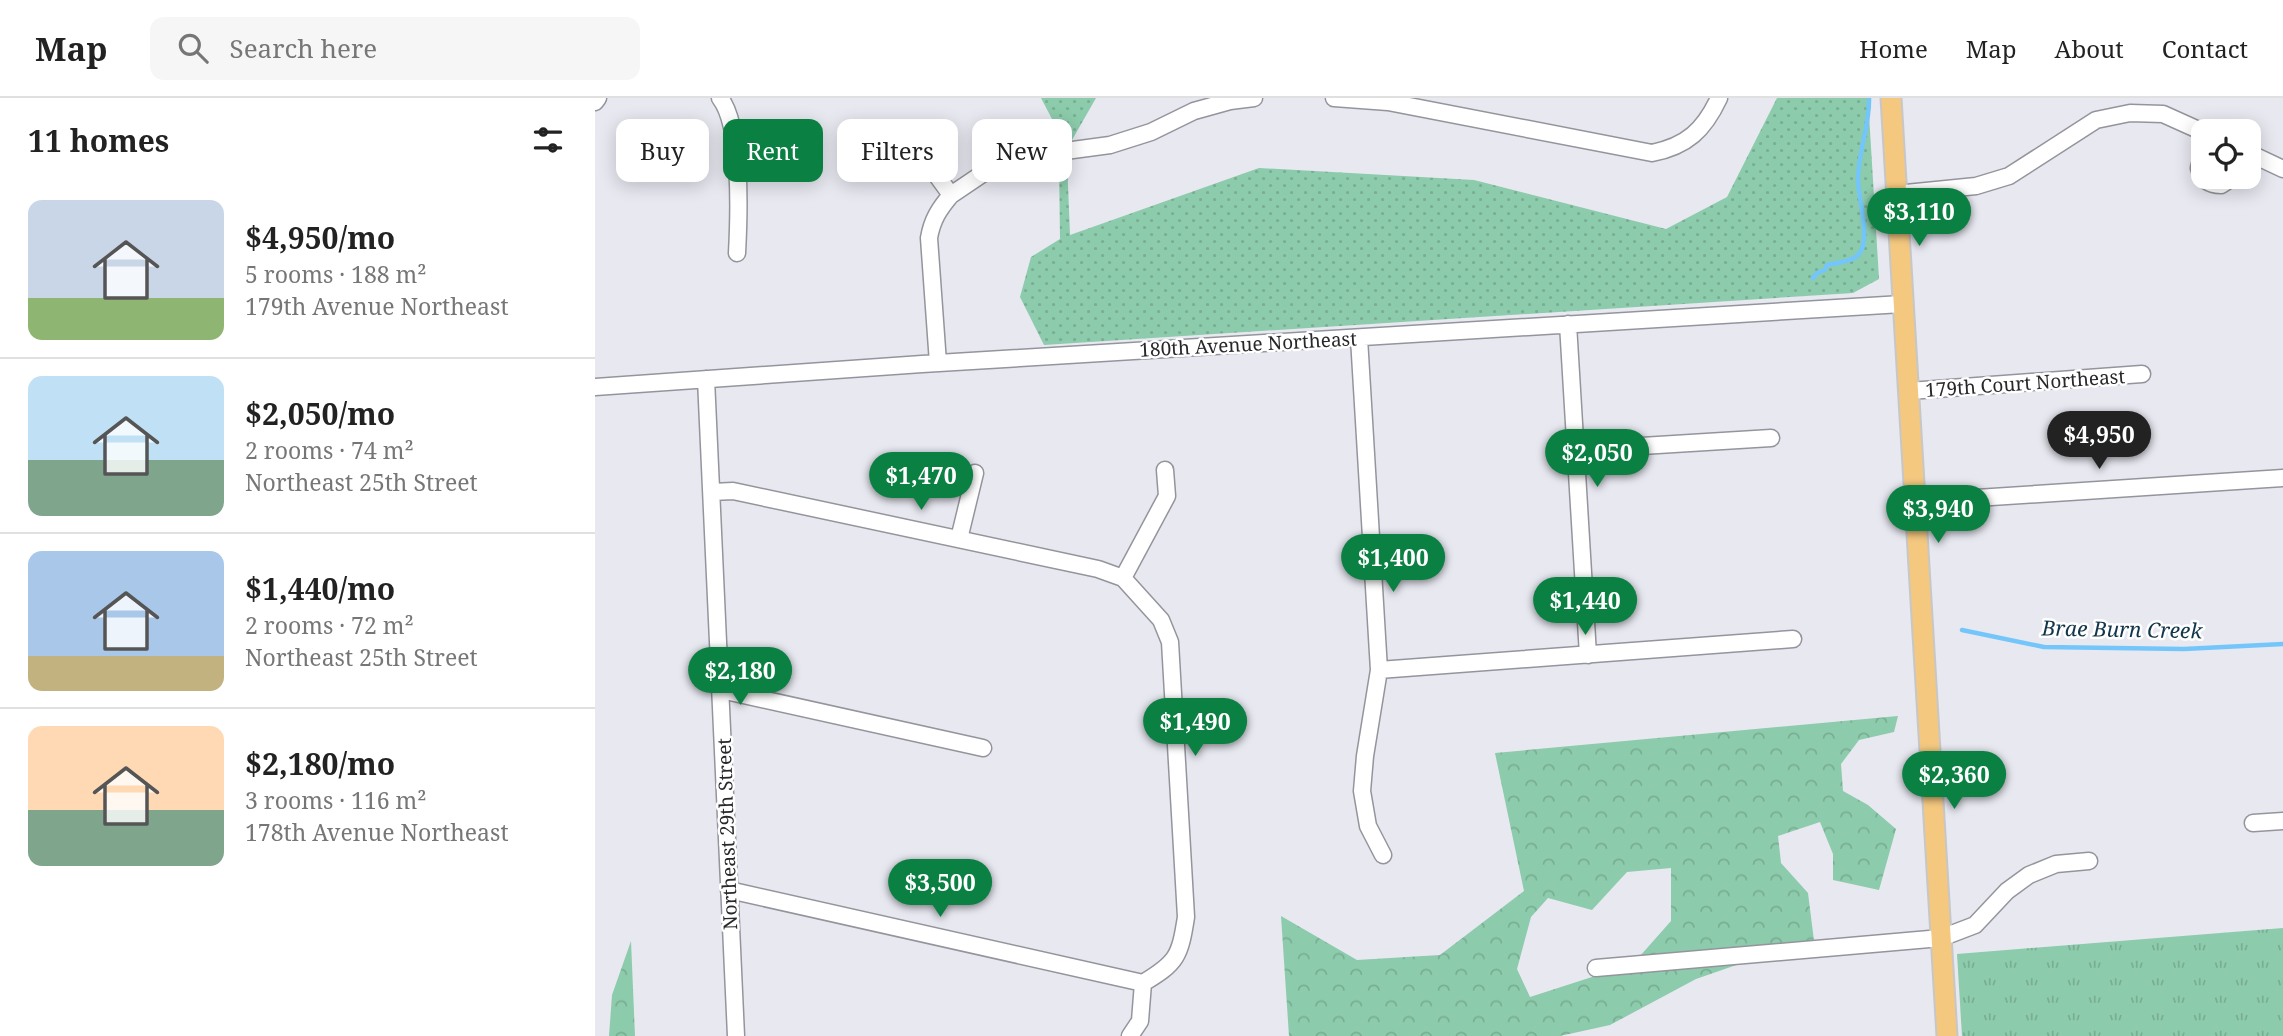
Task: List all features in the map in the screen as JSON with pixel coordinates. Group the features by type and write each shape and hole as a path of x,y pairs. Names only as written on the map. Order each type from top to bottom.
{"main road":[{"path":"1891,98 1947,1036"}],"street":[{"path":"595,102 598,98"},
{"path":"720,98 727,107 733,131 739,219 737,253"},
{"path":"938,363 929,238 932,222 951,195 994,166 1013,158 1111,145 1151,132 1194,105 1254,98"},
{"path":"1334,98 1388,102 1652,153 1669,150 1686,142 1711,116 1719,98"},
{"path":"1896,194 1976,186 2009,176 2096,120 2130,113 2163,114 2191,127"},
{"path":"2261,159 2283,169"},
{"path":"942,182 951,195"},
{"name":"180th Avenue Northeast","path":"595,387 938,363 1902,304"},
{"path":"1568,324 1588,655"},
{"path":"1359,338 1380,670 1365,756 1362,791 1368,826 1383,855"},
{"name":"179th Court Northeast","path":"1909,391 2142,374"},
{"name":"Northeast 29th Street","path":"706,379 736,1036"},
{"path":"1577,450 1771,438"},
{"path":"1123,578 1167,496 1165,470"},
{"path":"959,539 975,473"},
{"path":"1915,502 2283,478"},
{"path":"712,492 733,491 1098,569 1123,578 1161,620 1170,642 1186,917 1181,944 1174,960 1163,972 1143,983 729,890"},
{"path":"1380,670 1793,639"},
{"path":"721,690 983,748"},
{"path":"2253,823 2283,821"},
{"path":"1596,968 1941,938 1975,925 2007,891 2029,875 2056,864 2089,861"},
{"path":"1130,1036 1140,1021 1143,983"}],"green space":[{"path":"1041,98 1096,98 1072,140 1072,119 1052,119"},
{"path":"1777,98 1868,98 1879,279 1853,293 1044,345 1020,297 1031,257 1060,239 1059,182 1068,182 1070,235 1259,168 1474,180 1666,229 1727,197"},
{"path":"1898,716 1894,732 1859,740 1841,764 1843,791 1868,805 1896,829 1879,890 1833,880 1833,854 1820,822 1778,836 1781,863 1808,893 1814,941 1640,956 1671,921 1671,868 1627,872 1592,910 1548,898 1531,917 1517,969 1530,997 1592,977 1745,962 1696,979 1610,1025 1560,1036 1289,1036 1281,916 1357,960 1440,955 1524,891 1495,753"},
{"path":"2283,928 2283,1036 1962,1036 1957,954"},
{"path":"631,941 635,1036 609,1036 612,995"}],"waterway":[{"name":"Brae Burn Creek","path":"1813,278 1825,270 1827,265 1851,259 1862,249 1864,230 1858,180 1869,98"},
{"name":"Brae Burn Creek","path":"1962,630 2044,647 2184,649 2283,644"}]}
